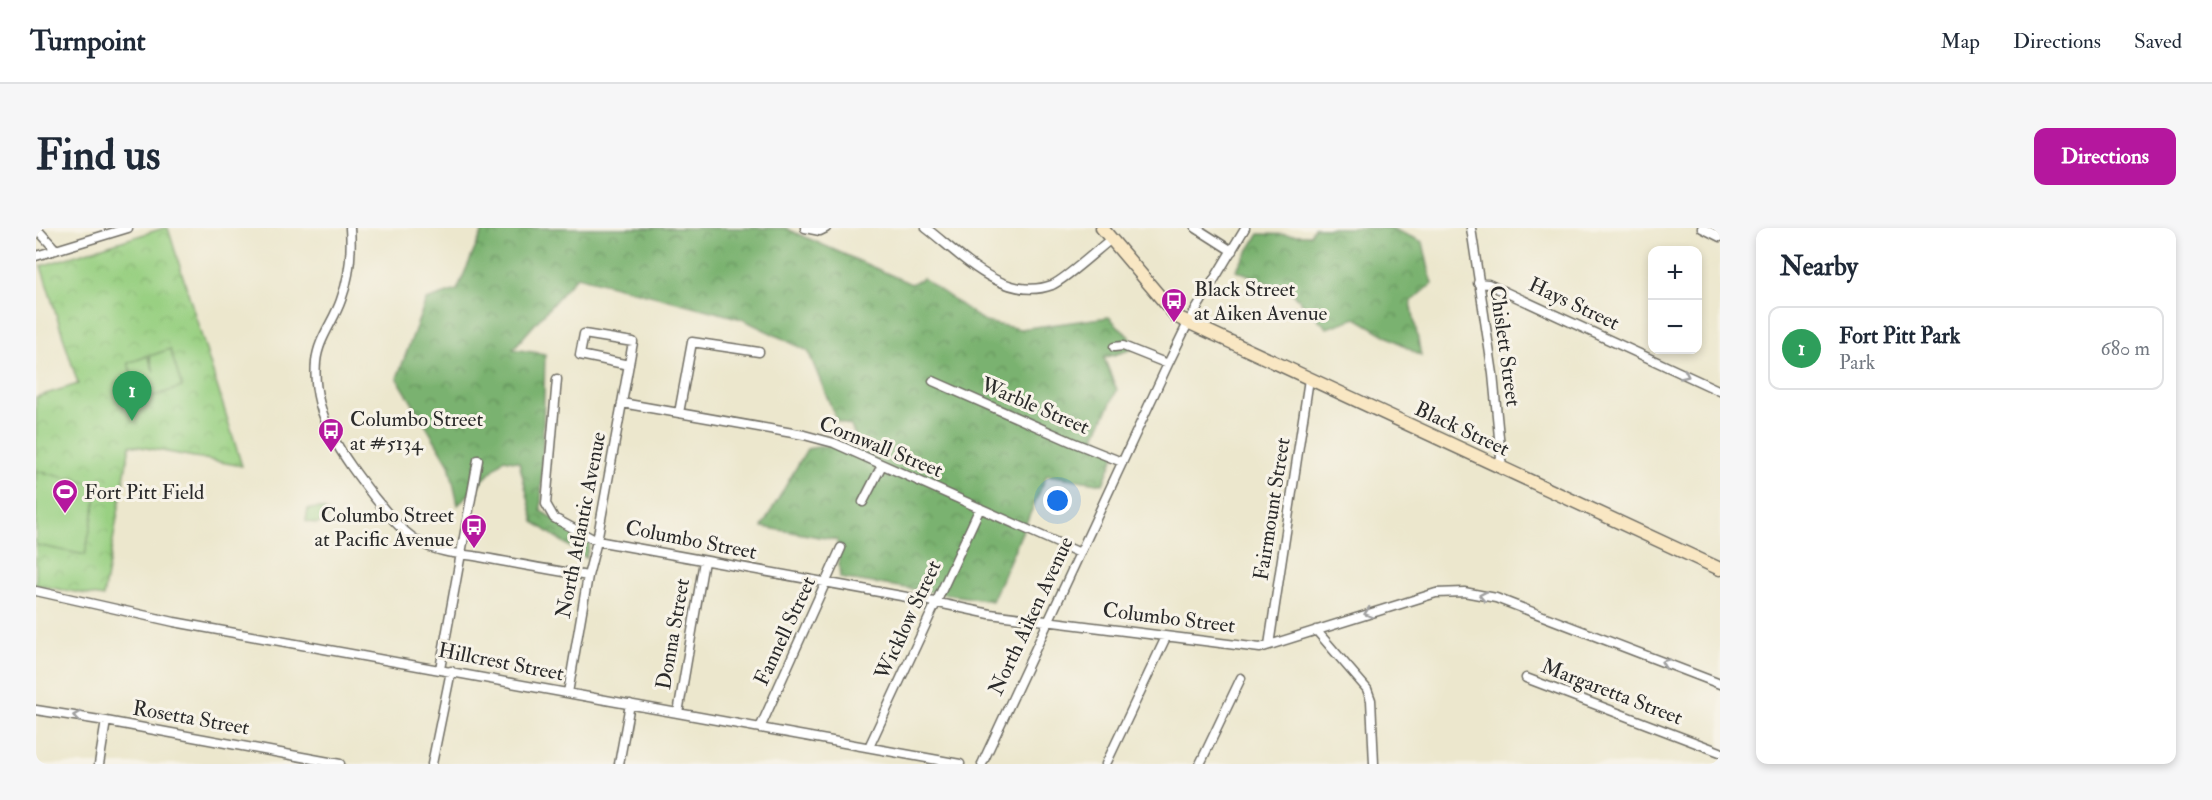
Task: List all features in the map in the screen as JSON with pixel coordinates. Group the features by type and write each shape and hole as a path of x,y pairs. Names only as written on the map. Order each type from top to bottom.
{"street":[{"path":"36,228 56,250"},
{"path":"36,256 128,228"},
{"path":"350,228 352,258 341,300 323,335 316,361 316,383 325,418 332,438 346,461 399,527 423,544 462,554 588,576"},
{"path":"806,228 820,231 826,228"},
{"path":"926,228 1006,285 1029,288 1052,285 1111,239"},
{"name":"Black Street","path":"1102,228 1177,317 1720,569"},
{"path":"1196,228 1232,251"},
{"name":"North Aiken Avenue","path":"982,764 1188,323 1245,228"},
{"name":"Chislett Street","path":"1472,228 1503,469"},
{"path":"1702,228 1720,237"},
{"name":"Hays Street","path":"1478,283 1488,284 1720,391"},
{"name":"North Atlantic Avenue","path":"568,693 633,342 584,334 580,355 628,365"},
{"path":"679,412 692,342 759,352"},
{"path":"1114,346 1123,345 1168,364"},
{"name":"Columbo Street","path":"557,379 546,504 554,518 597,541 936,602 990,614 1260,648 1414,599 1436,593 1464,592 1496,598 1720,684"},
{"name":"Fairmount Street","path":"1269,645 1309,379"},
{"name":"Warble Street","path":"933,381 1122,462"},
{"name":"Cornwall Street","path":"622,403 834,443 1080,553"},
{"path":"440,669 478,460"},
{"path":"862,502 882,465"},
{"name":"Wicklow Street","path":"869,747 980,508"},
{"name":"Fannell Street","path":"760,728 841,548"},
{"name":"Donna Street","path":"678,713 704,561"},
{"name":"Hillcrest Street","path":"36,591 163,620 960,764"},
{"path":"1316,630 1367,689 1371,700 1374,764"},
{"path":"1106,764 1166,637"},
{"path":"432,764 451,671"},
{"path":"1200,764 1241,678"},
{"name":"Margaretta Street","path":"1526,678 1720,752"},
{"path":"619,764 630,704"},
{"name":"Rosetta Street","path":"36,710 340,764"},
{"path":"99,764 106,721"}],"green space":[{"path":"168,228 242,466 130,445 103,597 36,585 36,397 78,384 41,266"},
{"path":"484,228 785,228 911,284 923,278 985,322 1020,329 1109,317 1139,347 1104,358 1117,390 1095,436 1116,452 1103,484 1047,475 992,601 840,578 837,540 762,527 807,449 857,440 851,426 837,421 808,351 742,319 577,276 513,349 545,354 541,511 590,542 586,558 534,522 519,462 504,459 458,505 449,464 397,378 426,300 457,290"},
{"path":"1314,228 1391,228 1423,242 1432,284 1411,302 1421,356 1356,318 1327,328 1291,292 1236,270 1259,234 1310,235"},
{"path":"170,349 182,387 141,400 128,363 148,356 154,372 150,356"},
{"name":"Fort Pitt Field","path":"36,471 99,485 85,555 36,545"},
{"path":"319,508 331,516 317,524 306,521 308,509"}],"place":[{"name":"Black Street at Aiken Avenue","path":"1174,324"},
{"name":"Fort Pitt Park","path":"132,421"},
{"name":"Columbo Street at #5134","path":"331,454"},
{"name":"Fort Pitt Field","path":"65,515"},
{"name":"Columbo Street at Pacific Avenue","path":"474,550"}]}
